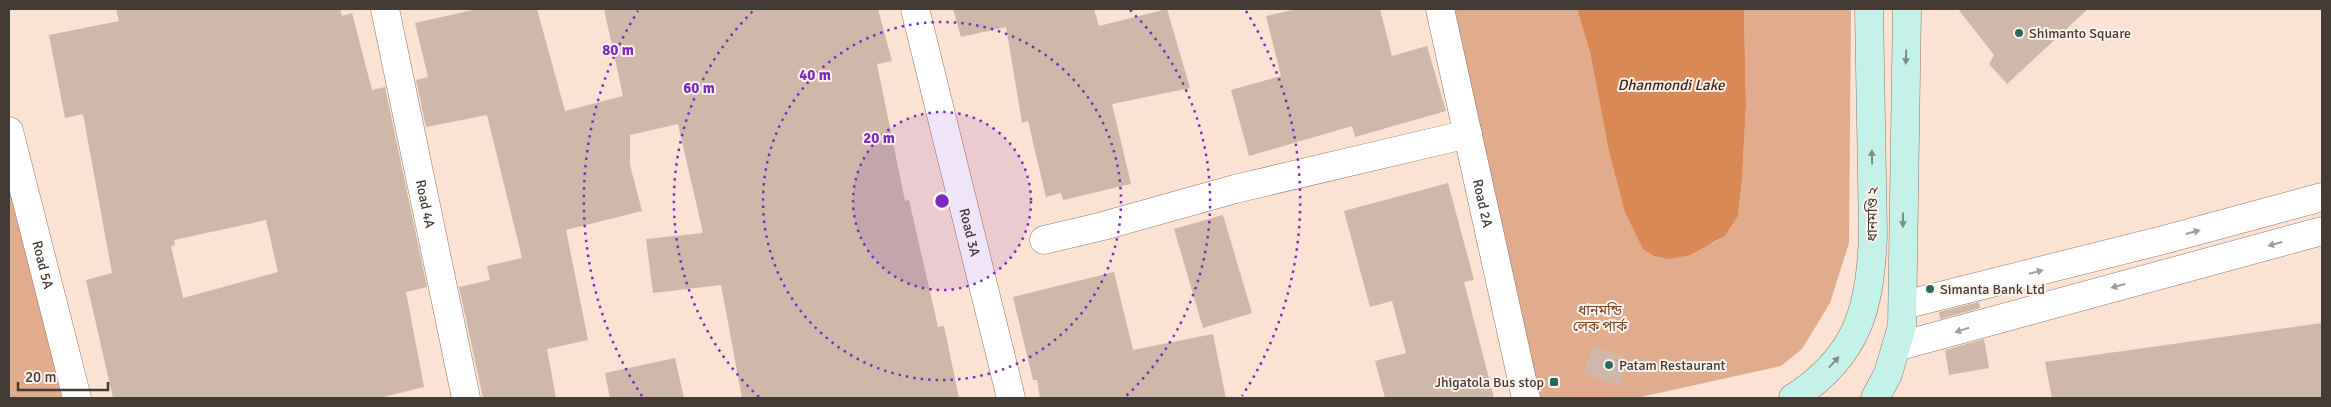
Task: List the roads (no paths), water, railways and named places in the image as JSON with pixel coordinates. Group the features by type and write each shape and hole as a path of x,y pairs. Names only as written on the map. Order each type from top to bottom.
{"main road":[{"name":"ধানমণ্ডি ২","path":"1796,397 1836,361 1851,341 1861,321 1869,285 1873,235 1869,9"},
{"path":"1875,398 1888,374 1902,326 1904,305 1907,9"},
{"path":"1861,321 1904,305"},
{"path":"1861,321 1896,347"}],"street":[{"name":"Road 4A","path":"385,9 466,398"},
{"name":"Road 3A","path":"915,9 1011,398"},
{"name":"Road 2A","path":"1440,9 1526,398"},
{"name":"Road 5A","path":"9,132 77,398"},
{"path":"1044,240 1103,226 1235,189 1468,134"},
{"path":"1904,305 2167,239 2322,197"},
{"path":"1896,347 2322,231"}],"water":[{"name":"Dhanmondi Lake","path":"1577,9 1744,9 1746,105 1742,180 1738,216 1725,236 1690,255 1669,259 1654,256 1643,249 1625,212 1609,151 1591,56"}],"place":[{"name":"Shimanto Square","path":"2019,33"},
{"name":"Simanta Bank Ltd","path":"1930,289"},
{"name":"Patam Restaurant","path":"1609,365"},
{"name":"Jhigatola Bus stop","path":"1554,382"}],"park label":[{"name":"ধানমন্ডি লেক পার্ক","path":"1600,318"}]}
